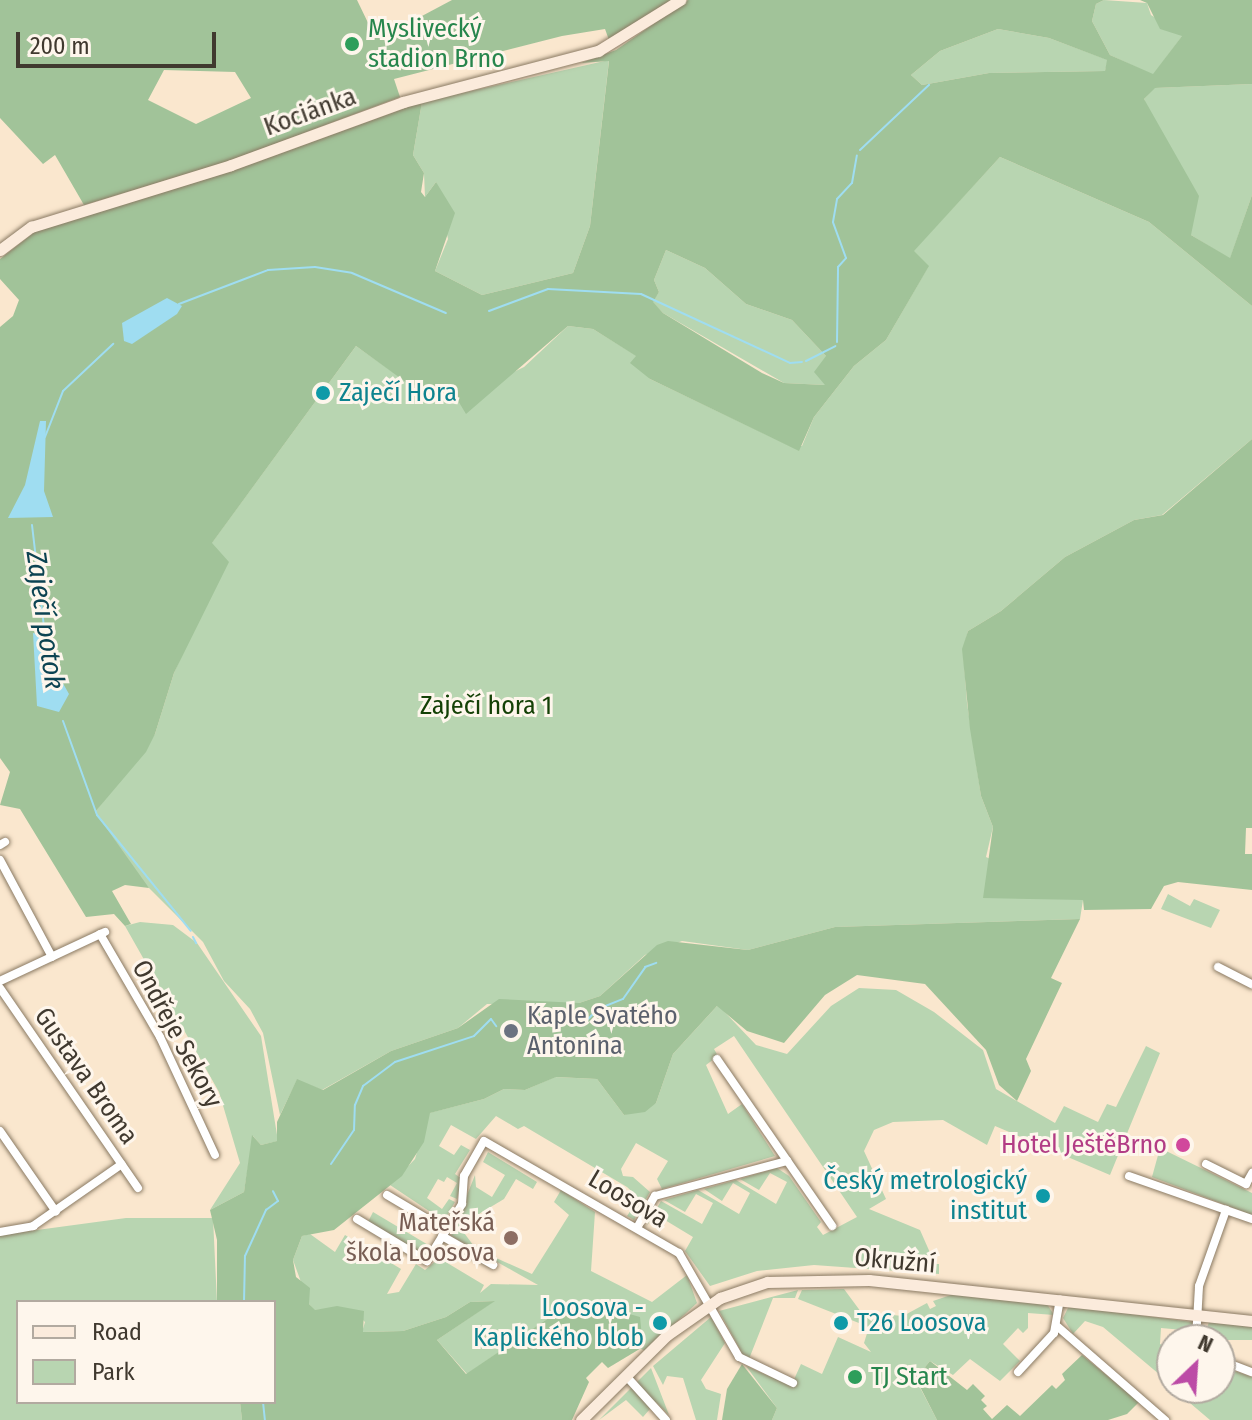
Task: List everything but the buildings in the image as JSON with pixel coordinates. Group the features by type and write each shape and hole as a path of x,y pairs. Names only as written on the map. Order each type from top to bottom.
{"street":[{"name":"Kociánka","path":"0,250 31,227 231,165 403,102 598,51 680,0"},
{"path":"0,860 52,957 0,981"},
{"name":"Ondřeje Sekory","path":"52,957 102,933 160,1037 215,1155"},
{"path":"1218,967 1252,984"},
{"name":"Gustava Broma","path":"0,988 138,1188"},
{"path":"717,1059 832,1226"},
{"path":"0,1131 56,1212"},
{"name":"Loosova","path":"357,1219 427,1261 462,1204 464,1176 484,1141 679,1253 711,1303 739,1357 793,1383"},
{"path":"637,1228 655,1196 787,1161"},
{"path":"0,1232 33,1226 122,1164"},
{"path":"1206,1164 1246,1184 1252,1173"},
{"path":"1129,1176 1252,1219"},
{"path":"387,1195 493,1265"},
{"path":"1198,1324 1199,1286 1226,1210"},
{"name":"Okružní","path":"581,1420 667,1335 711,1303 767,1282 811,1278 1252,1321"},
{"path":"1018,1372 1058,1327 1060,1300"},
{"path":"1058,1327 1165,1420"},
{"path":"627,1377 666,1420"}],"green space":[{"path":"0,0 357,0 371,29 390,33 452,0 672,0 609,40 605,29 562,36 394,79 400,97 227,162 84,205 55,155 43,164 0,118","holes":["164,70 235,72 251,98 196,124 148,100"]},
{"path":"688,0 1104,0 1096,4 1092,21 1110,55 1153,74 1182,36 1160,29 1147,3 1140,0 1252,0 1252,84 1155,88 1144,99 1199,196 1191,235 1230,258 1252,195 1252,306 1149,222 1000,157 914,251 929,266 886,340 854,366 814,417 799,451 650,379 630,363 636,356 593,329 568,326 466,414 457,399 407,383 356,346 212,543 229,562 174,673 155,734 146,752 95,812 149,888 125,885 112,891 131,924 125,926 114,914 86,917 20,809 0,805 10,772 0,758 0,327 13,316 19,300 0,279 0,259 36,231 229,172 422,102 413,155 424,173 421,192 425,197 436,182 455,213 435,271 482,295 573,273 590,226 609,61 581,63 616,50","holes":["998,29 1049,38 1107,60 1105,71 989,73 922,85 911,75 940,51","666,250 705,268 746,304 792,320 826,356 814,372 825,385 784,383 663,313 653,302 659,292 654,280"]},
{"path":"1104,0 1147,3 1151,15 1183,35 1153,75 1110,55 1092,21 1096,4"},
{"path":"998,29 1049,38 1108,60 1105,71 989,73 922,85 911,75 940,51"},
{"path":"609,60 590,226 573,273 482,295 435,271 448,239 436,182 425,197 424,173 413,155 422,102"},
{"path":"1252,84 1252,195 1230,259 1191,235 1144,99 1154,88"},
{"name":"Zaječí hora 1","path":"1000,157 1149,222 1252,306 1252,439 1162,515 1134,520 1065,557 1001,611 968,631 963,650 967,703 981,796 993,827 986,857 1083,900 1080,919 835,927 748,950 682,941 645,955 600,996 579,1003 487,1004 458,1028 391,1051 322,1090 297,1080 280,1115 263,1033 250,1009 224,981 203,942 135,874 95,812 155,734 174,673 207,599 211,544 356,346 407,382 457,399 524,367 568,326 593,329 637,356 650,379 790,446 802,446 814,417 854,366 886,340 928,267 913,251"},
{"path":"666,250 705,268 746,304 792,320 827,357 825,385 784,383 663,313 652,302 659,292 654,280"},
{"path":"1252,439 1252,828 1246,828 1245,854 1252,854 1252,890 1178,882 1164,886 1151,909 1084,910 1083,900 983,898 993,827 981,796 970,729 962,649 968,631 1001,611 1065,557 1134,520 1163,515"},
{"path":"1168,894 1190,906 1194,899 1220,910 1211,928 1161,909"},
{"path":"1080,919 1051,978 1062,983 1026,1059 1031,1071 1017,1101 999,1085 986,1050 925,984 857,975 825,995 784,1043 747,1031 717,1006 673,1054 656,1103 645,1112 624,1115 597,1079 556,1077 525,1090 504,1089 484,1099 430,1113 424,1142 402,1176 334,1230 302,1236 293,1260 296,1277 310,1288 309,1304 315,1310 337,1306 364,1311 363,1332 403,1331 446,1317 470,1302 495,1301 437,1340 466,1374 565,1307 584,1301 640,1317 643,1347 608,1368 602,1362 586,1378 589,1382 572,1420 242,1420 240,1404 276,1404 276,1300 217,1300 217,1240 210,1210 244,1192 252,1135 261,1145 277,1141 277,1122 297,1079 323,1090 391,1051 458,1028 499,999 579,1003 600,996 657,945 668,941 748,950 835,927"},
{"path":"140,922 173,925 197,943 261,1036 278,1141 261,1145 253,1136 244,1192 210,1210 240,1163 219,1092 125,926"},
{"path":"859,988 896,990 934,1012 983,1050 996,1089 1055,1123 1064,1106 1098,1122 1107,1104 1116,1107 1146,1046 1160,1053 1110,1175 995,1126 987,1145 943,1120 893,1122 874,1130 864,1151 886,1199 869,1209 920,1230 935,1264 939,1264 939,1274 814,1265 757,1271 710,1286 685,1251 693,1237 655,1214 646,1227 661,1201 702,1224 713,1203 696,1194 685,1212 664,1200 698,1190 739,1214 750,1193 733,1183 722,1201 704,1189 736,1180 776,1204 787,1182 770,1173 759,1190 740,1179 777,1168 789,1176 821,1222 817,1227 823,1235 857,1217 734,1036 714,1049 718,1056 706,1065 728,1114 742,1104 775,1156 662,1189 657,1179 668,1161 636,1143 621,1169 623,1176 633,1177 650,1192 634,1220 627,1216 639,1198 627,1187 524,1126 518,1129 496,1116 476,1139 451,1125 439,1146 454,1155 461,1145 470,1150 455,1174 462,1179 457,1199 450,1196 457,1183 447,1177 444,1182 438,1179 427,1198 442,1209 449,1199 455,1202 444,1221 390,1185 415,1159 429,1113 484,1099 504,1089 525,1090 555,1077 597,1079 624,1115 656,1103 673,1054 718,1005 756,1045 787,1054 831,1006"},
{"path":"1160,1148 1252,1193 1252,1215 1152,1177"},
{"path":"488,1152 537,1182 533,1189 516,1179 504,1199 459,1226 476,1249 532,1274 569,1215 554,1202 561,1190 595,1212 591,1271 652,1302 687,1275 697,1303 645,1351 565,1307 467,1374 437,1340 494,1301 470,1302 446,1317 403,1331 362,1332 365,1322 352,1309 314,1310 293,1260 302,1236 310,1234 335,1252 345,1235 401,1269 387,1294 399,1292 416,1264 425,1270 439,1258 484,1285 480,1293 491,1284 538,1285 451,1236 475,1175 476,1187 492,1197 505,1175 483,1162"},
{"path":"373,1212 430,1246 424,1255 368,1222"},
{"path":"126,1218 213,1218 217,1300 16,1300 16,1404 240,1404 242,1420 0,1420 0,1235"},
{"path":"844,1289 861,1312 903,1316 927,1303 930,1309 936,1306 933,1301 957,1293 1047,1304 1054,1315 1028,1313 1028,1328 1023,1333 1018,1328 1003,1344 1020,1361 1000,1381 970,1359 953,1375 930,1361 925,1367 930,1379 914,1376 937,1420 772,1420 777,1408 746,1366 791,1386 801,1364 822,1374 838,1337 871,1352 864,1343 869,1327 798,1299 802,1290"},
{"path":"798,1290 795,1298 773,1298 749,1359 743,1355 719,1311"},
{"path":"1069,1306 1192,1324 1156,1324 1156,1372 1103,1327 1085,1321 1073,1334 1063,1318"},
{"path":"711,1317 725,1343 701,1380 706,1389 721,1394 717,1420 696,1420 683,1378 667,1376 663,1385 653,1366"},
{"path":"1236,1325 1252,1327 1252,1340 1236,1340"},
{"path":"1082,1355 1139,1402 1127,1414 1108,1420 937,1420 914,1375 930,1379 925,1367 930,1361 967,1390 973,1384 985,1396 981,1400 987,1406 983,1409 992,1419 1007,1405 1020,1416 1052,1385 1056,1389 1065,1380 1062,1374"},
{"path":"742,1364 777,1408 772,1420 722,1420 727,1389"},
{"path":"651,1368 669,1415 656,1402 643,1417 626,1400 599,1420"},
{"path":"1236,1372 1252,1377 1252,1420 1210,1420 1191,1404 1236,1404"}],"water":[{"path":"167,298 182,306 177,314 132,344 124,341 122,323"},
{"path":"40,421 46,421 44,491 53,517 8,518 25,485"},
{"path":"33,633 52,637 56,671 69,694 59,712 37,706"}],"waterway":[{"path":"860,150 929,85"},
{"path":"837,342 838,267 846,258 833,222 837,199 852,183 857,155"},
{"name":"Zaječí potok","path":"179,304 268,270 315,267 352,273 446,313"},
{"path":"489,311 548,289 641,294 790,363 802,362"},
{"name":"Zaječí potok","path":"45,437 63,391 113,344"},
{"path":"806,361 835,346"},
{"name":"Zaječí potok","path":"32,525 45,635"},
{"name":"Zaječí potok","path":"63,721 97,815 191,931"},
{"name":"Zaječí potok","path":"193,937 196,943"},
{"path":"542,1022 584,1023 598,1009 623,999 645,967 656,963"},
{"path":"331,1164 354,1130 355,1105 363,1086 395,1062 474,1036 491,1019 496,1026"},
{"name":"Zaječí potok","path":"244,1300 245,1256 266,1210 278,1201 273,1191"},
{"name":"Zaječí potok","path":"263,1404 265,1420"}],"place":[{"name":"Myslivecký stadion Brno","path":"352,44"},
{"name":"Zaječí Hora","path":"323,393"},
{"name":"Kaple Svatého Antonína","path":"511,1031"},
{"name":"Hotel JeštěBrno","path":"1183,1145"},
{"name":"Český metrologický institut","path":"1043,1196"},
{"name":"Mateřská škola Loosova","path":"511,1238"},
{"name":"Loosova - Kaplického blob","path":"660,1323"},
{"name":"T26 Loosova","path":"841,1323"},
{"name":"TJ Start","path":"855,1377"}]}
